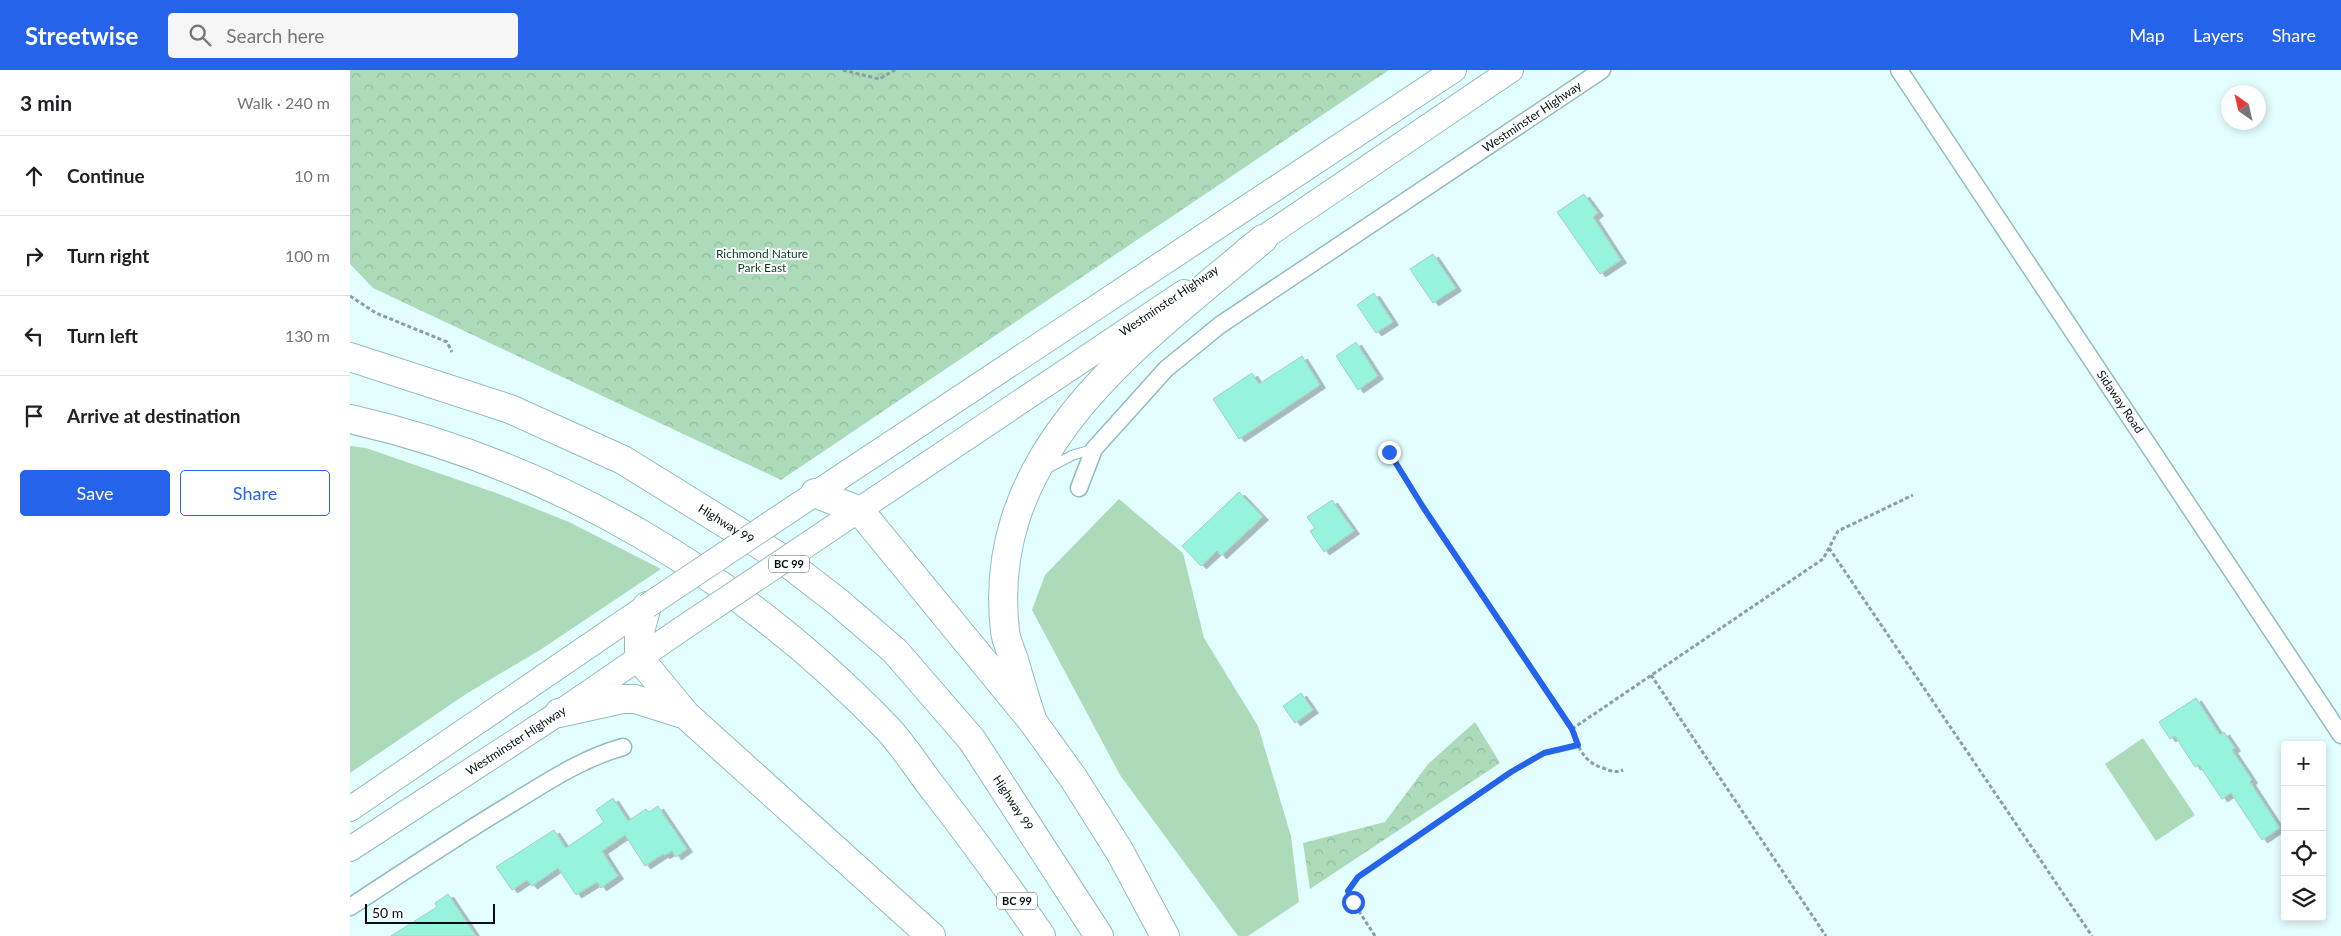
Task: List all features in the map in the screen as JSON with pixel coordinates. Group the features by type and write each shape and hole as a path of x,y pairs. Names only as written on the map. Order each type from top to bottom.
{"highway":[{"path":"1033,722 1005,633 1004,567 1015,517 1033,476 1056,437 1088,394 1113,367 1263,238"},
{"name":"Highway 99","path":"350,356 510,409 624,460 781,558 838,602 895,651 972,740 1099,936"},
{"name":"BC 99","path":"350,419 397,429 503,466 605,512 678,556 744,601 814,658 888,730 993,866 1041,936"},
{"path":"815,493 860,511 1033,722 1074,779 1120,852 1165,936"},
{"path":"647,606 639,635 639,658 686,714 931,936"},
{"path":"559,713 622,699 635,699 686,714"}],"main road":[{"path":"350,809 791,509 1454,70"},
{"name":"Westminster Highway","path":"350,849 559,713 1512,70"}],"street":[{"name":"Westminster Highway","path":"1079,488 1094,449 1166,369 1220,325 1602,70"},
{"name":"Sidaway Road","path":"1899,70 2341,735"},
{"path":"350,907 450,841 532,791 598,754 623,747"}],"lane":[{"path":"1033,476 1073,455 1094,449"}],"path":[{"path":"843,70 878,79 895,70"},
{"path":"350,296 376,313 447,342 452,352"},
{"path":"1389,452 1423,507 1572,729 1578,745 1590,764 1616,772 1623,770"},
{"path":"1572,729 1823,559 1838,531 1913,495"},
{"path":"1829,548 2092,936"},
{"path":"1651,675 1826,936"},
{"path":"1375,936 1348,891 1358,877 1511,772 1544,753 1578,745"}],"green space":[{"name":"Richmond Nature Park East","path":"350,70 1389,70 781,480 373,288 350,264"},
{"path":"350,446 366,448 499,494 569,522 661,569 540,650 466,694 350,773"},
{"path":"1119,499 1183,553 1204,638 1258,726 1291,836 1299,902 1248,936 1238,936 1120,775 1032,610 1045,575"},
{"path":"1475,722 1500,763 1310,889 1303,843 1385,822 1428,764"},
{"path":"2143,738 2195,815 2156,841 2105,764"}],"building":[{"path":"1584,194 1598,213 1593,217 1621,260 1600,274 1557,212"},
{"path":"1433,254 1456,288 1433,303 1410,269"},
{"path":"1374,293 1393,322 1376,333 1357,305"},
{"path":"1356,342 1378,376 1358,390 1336,356"},
{"path":"1302,356 1320,385 1239,439 1213,399 1252,373 1259,384"},
{"path":"1239,492 1263,517 1221,556 1217,551 1201,566 1182,546"},
{"path":"1332,500 1354,531 1324,552 1310,531 1315,528 1307,517"},
{"path":"1301,693 1313,710 1295,723 1283,706"},
{"path":"2196,698 2220,735 2224,732 2235,748 2232,750 2252,780 2250,782 2280,828 2262,840 2231,793 2222,799 2199,765 2195,767 2175,736 2170,739 2159,722"},
{"path":"613,798 628,821 646,809 649,812 658,806 687,849 676,857 672,851 664,856 663,854 645,866 625,835 602,851 618,876 601,888 597,882 576,895 558,868 532,886 527,880 512,890 496,867 554,830 566,848 604,822 596,810"},
{"path":"448,894 476,936 391,936 437,907 435,903"}],"route":[{"path":"1353,902 1348,891 1358,877 1511,772 1544,753 1578,745 1572,729 1423,507 1389,452"}]}
